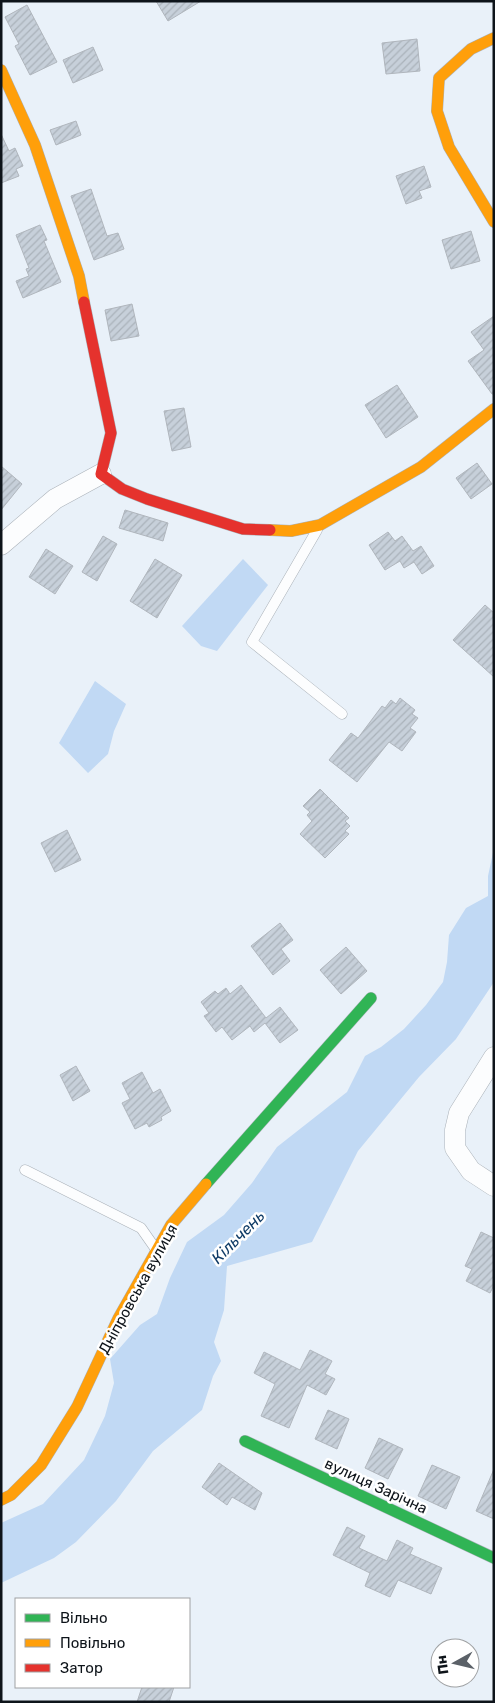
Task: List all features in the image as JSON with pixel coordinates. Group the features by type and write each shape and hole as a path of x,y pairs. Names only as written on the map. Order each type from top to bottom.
{"street":[{"path":"494,38 471,49 440,78 437,111 449,147 494,222"},
{"path":"1,70 35,145 79,276 111,433 101,474 55,499 1,545"},
{"path":"101,474 122,489 147,499 243,528 291,531 320,525 420,467 494,409"},
{"name":"Дніпровська вулиця","path":"1,1500 11,1495 41,1465 77,1407 118,1319 171,1225 371,998"},
{"path":"494,1057 459,1113 455,1130 455,1148 471,1171 494,1186"},
{"name":"вулиця Зарічна","path":"245,1441 494,1558"}],"lane":[{"path":"320,525 252,642 342,714"},
{"path":"24,1170 141,1228 158,1251"}],"water":[{"path":"243,559 268,585 217,651 201,646 182,626"},
{"path":"95,681 126,704 114,731 108,754 88,773 59,743"},
{"name":"Кільчень","path":"494,848 494,982 456,1039 419,1077 358,1151 312,1242 227,1266 224,1310 214,1342 221,1361 213,1376 202,1410 153,1451 116,1501 76,1542 54,1558 1,1583 1,1523 43,1504 84,1460 105,1416 114,1383 110,1359 140,1325 157,1314 170,1278 187,1242 224,1215 252,1183 277,1147 347,1092 365,1056 381,1047 404,1029 426,1005 443,982 449,935 466,908 488,896 488,876"}],"building":[{"path":"156,1 201,1 168,21"},
{"path":"27,5 57,62 30,75 15,46 19,44 5,17"},
{"path":"417,39 420,71 386,74 382,43"},
{"path":"93,47 103,70 73,83 63,60"},
{"path":"76,121 81,135 56,145 50,130"},
{"path":"1,134 9,151 15,148 23,166 16,169 19,176 1,183"},
{"path":"424,166 431,187 419,191 422,198 406,204 396,176"},
{"path":"91,189 107,236 118,233 124,249 94,260 71,196"},
{"path":"40,225 47,240 44,241 61,282 23,298 16,281 29,276 26,269 29,268 16,235"},
{"path":"471,231 480,261 451,269 442,240"},
{"path":"132,304 139,336 111,341 105,310"},
{"path":"494,316 494,394 492,394 468,361 484,350 471,332"},
{"path":"397,385 418,417 386,438 365,405"},
{"path":"184,408 191,447 172,451 164,411"},
{"path":"477,463 492,484 471,499 456,478"},
{"path":"1,466 22,484 1,510"},
{"path":"125,510 168,523 163,541 119,528"},
{"path":"388,532 395,541 402,536 413,551 421,546 434,566 422,574 414,562 404,568 400,561 385,570 369,545"},
{"path":"103,536 117,544 97,581 82,572"},
{"path":"46,549 73,566 55,594 29,577"},
{"path":"155,559 182,575 157,618 130,601"},
{"path":"485,605 494,613 494,677 453,640"},
{"path":"400,698 415,710 412,714 418,718 410,728 416,732 402,751 389,742 357,782 329,760 351,733 358,738 382,706 385,708 391,700 396,704"},
{"path":"320,789 349,818 345,821 350,826 345,831 349,834 325,858 300,834 312,821 307,815 310,812 303,806"},
{"path":"67,830 81,860 55,872 41,843"},
{"path":"280,923 293,940 281,949 290,961 273,975 251,946"},
{"path":"346,947 367,971 341,994 320,970"},
{"path":"241,985 266,1018 280,1007 298,1030 280,1043 265,1023 254,1032 250,1026 232,1040 222,1027 216,1032 204,1016 209,1013 201,1002 215,991 218,994 226,988 230,994"},
{"path":"76,1066 90,1091 73,1101 60,1075"},
{"path":"142,1072 153,1093 160,1089 171,1111 161,1117 162,1120 149,1127 147,1123 135,1129 122,1103 130,1099 122,1083"},
{"path":"481,1232 494,1238 494,1285 490,1293 466,1281 472,1269 465,1266"},
{"path":"310,1350 332,1361 325,1374 335,1379 326,1395 307,1385 289,1428 261,1416 275,1384 254,1373 264,1352 300,1370"},
{"path":"328,1410 349,1419 337,1449 315,1439"},
{"path":"379,1438 403,1449 388,1479 365,1468"},
{"path":"219,1463 262,1493 255,1510 232,1497 227,1505 202,1487"},
{"path":"432,1465 460,1477 446,1509 418,1496"},
{"path":"494,1469 494,1519 476,1511"},
{"path":"347,1527 365,1536 359,1548 387,1561 397,1540 413,1548 410,1554 442,1568 431,1594 398,1580 390,1597 365,1586 370,1573 333,1555"},
{"path":"142,1688 174,1688 169,1702 137,1702"}],"traffic: fast":[{"path":"206,1184 371,998"},
{"path":"245,1441 494,1558"}],"traffic: slow":[{"path":"494,38 471,49 439,78 437,111 449,147 494,222"},
{"path":"1,70 35,145 79,276 84,302"},
{"path":"270,530 291,531 320,525 421,467 494,409"},
{"path":"1,1500 11,1495 41,1465 77,1407 118,1319 171,1225 206,1184"}],"traffic: jam":[{"path":"84,302 111,433 101,474 122,489 147,499 243,529 270,530"}]}
